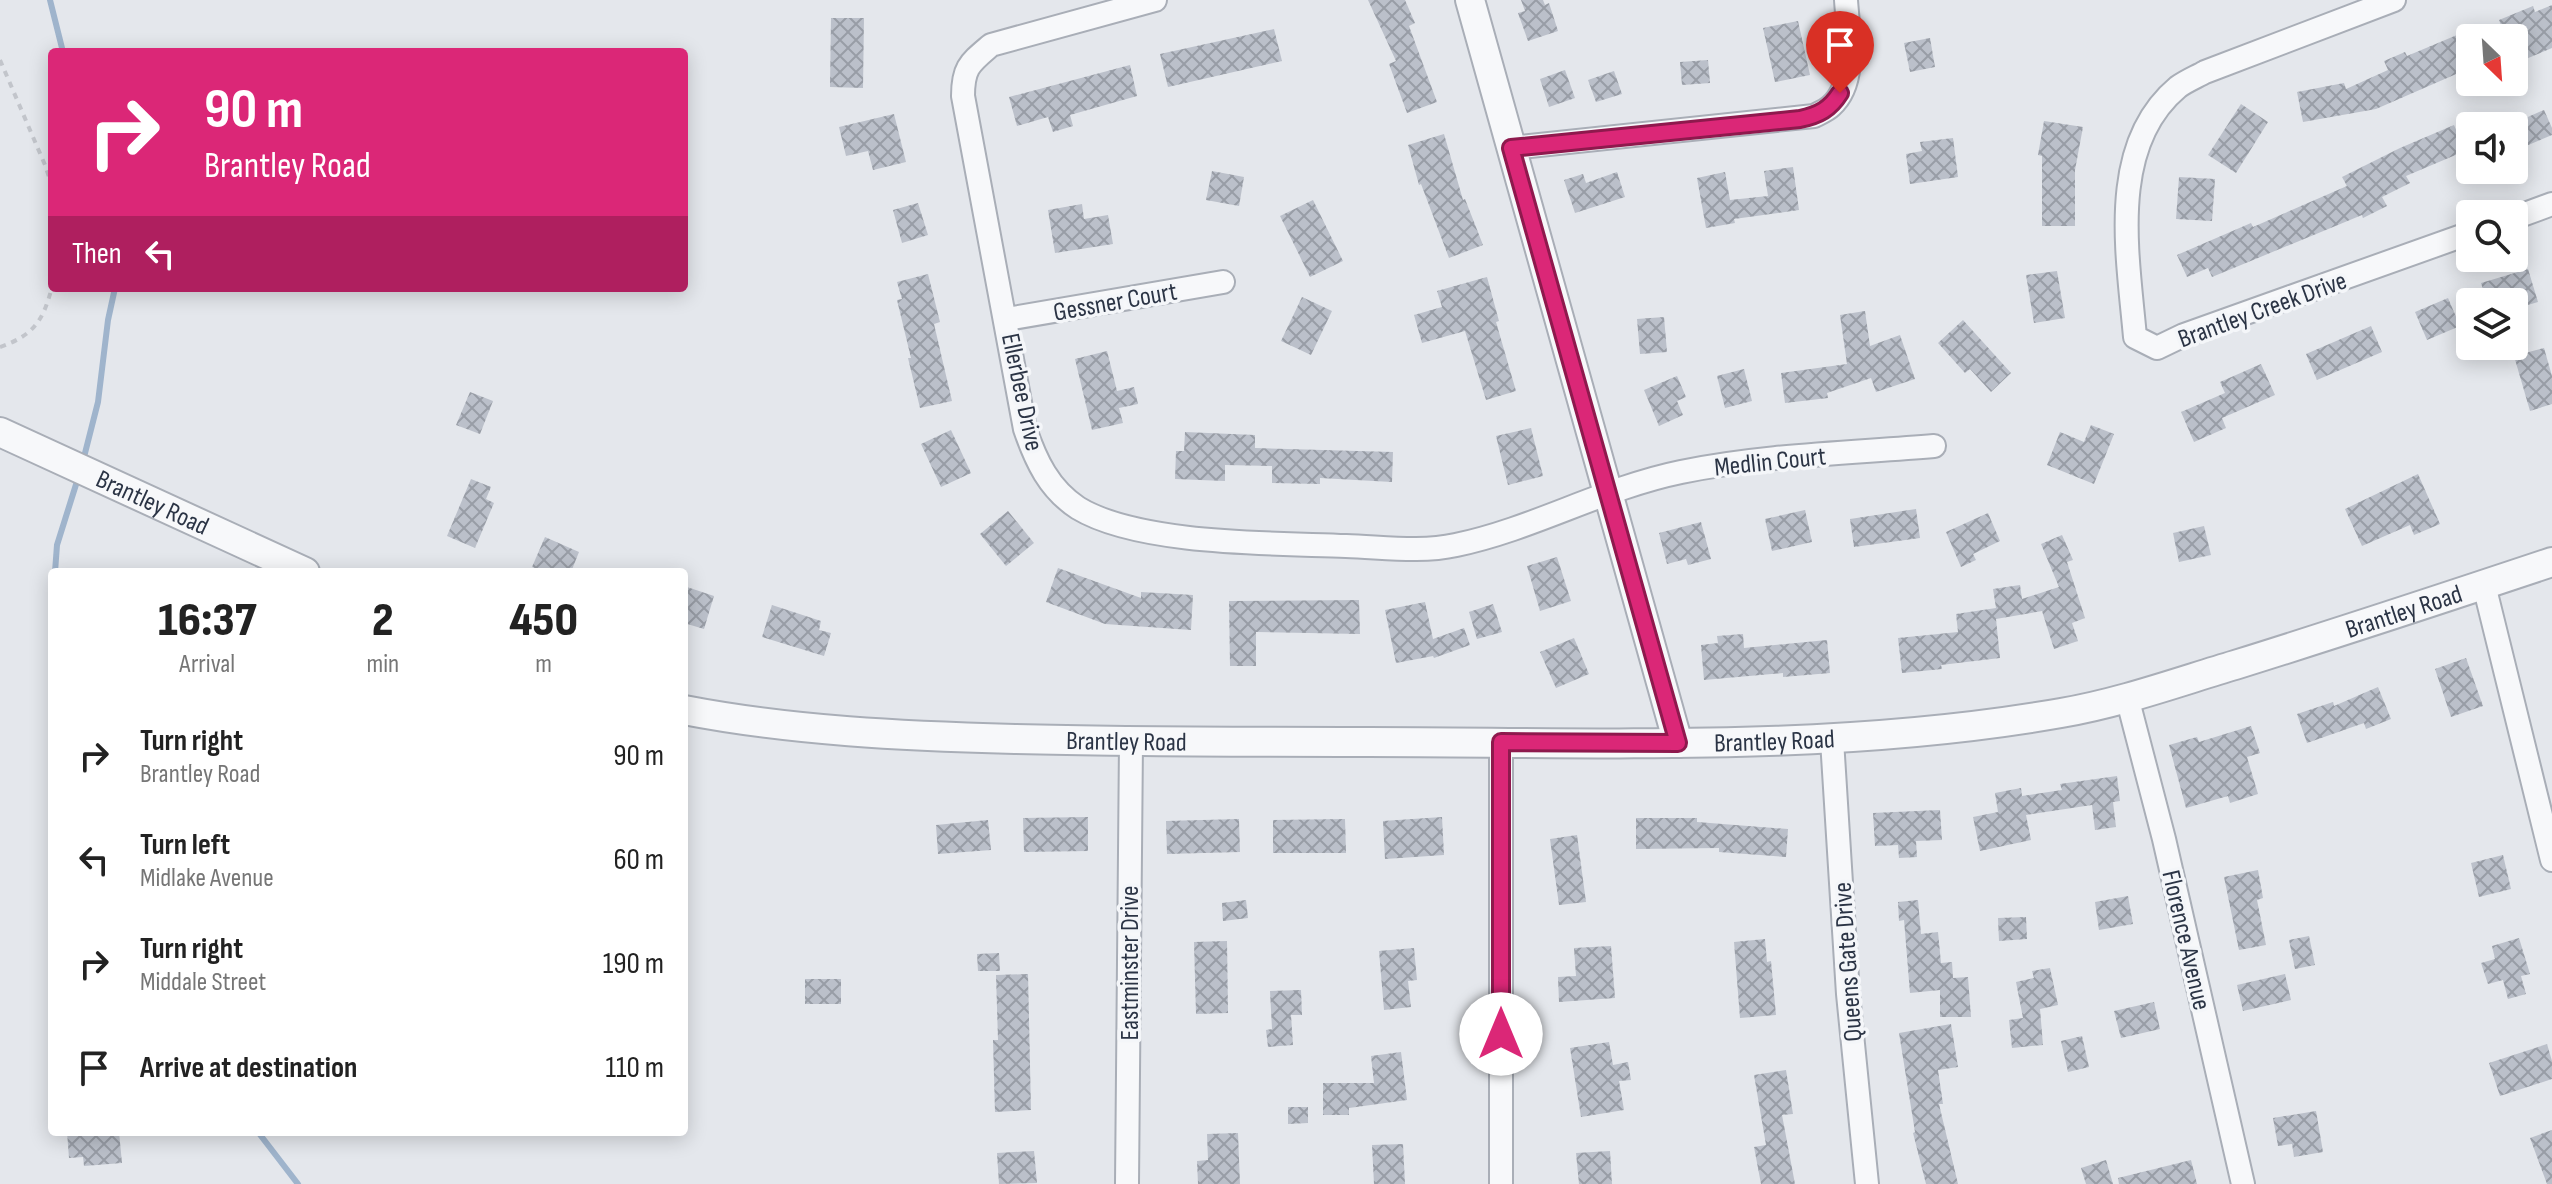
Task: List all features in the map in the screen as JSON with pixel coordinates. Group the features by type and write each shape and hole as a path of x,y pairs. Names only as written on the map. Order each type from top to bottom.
{"street":[{"name":"Ellerbee Drive","path":"1155,0 991,45 971,62 963,76 963,96 1007,319 1025,429 1045,476 1055,489 1089,514 1136,529 1233,542 1415,548 1451,546 1542,519 1609,494"},
{"path":"1470,0 1678,743"},
{"path":"1511,148 1814,116 1832,106 1847,77 1846,0"},
{"name":"Brantley Creek Drive","path":"2394,0 2205,72 2179,87 2158,109 2138,145 2130,176 2130,275 2135,337 2157,348 2184,335 2456,238"},
{"path":"2528,213 2552,204"},
{"name":"Gessner Court","path":"1007,319 1223,282"},
{"name":"Brantley Road","path":"0,432 296,568"},
{"name":"Medlin Court","path":"1609,494 1651,479 1740,463 1934,446"},
{"name":"Brantley Road","path":"688,711 739,720 895,736 1131,742 1678,743 1832,740 1958,729 2067,713 2371,623 2552,562"},
{"path":"2484,585 2552,860"},
{"name":"Florence Avenue","path":"2127,697 2164,839 2243,1184"},
{"name":"Queens Gate Drive","path":"1832,740 1848,994 1867,1184"},
{"name":"Eastminster Drive","path":"1127,1184 1131,742"},
{"path":"1501,742 1501,1184"}],"path":[{"path":"0,60 48,174"},
{"path":"0,347 25,336 35,327 43,315 50,292"}],"building":[{"path":"1368,0 1405,0 1415,23 1409,26 1437,102 1407,113 1389,64 1396,61"},
{"path":"1521,0 1543,0 1545,5 1549,3 1558,31 1528,41 1518,13 1525,11"},
{"path":"2552,5 2552,48 2528,58 2528,24 2501,24 2499,20 2533,6 2535,12"},
{"path":"831,18 864,18 863,88 830,87"},
{"path":"1798,21 1810,75 1775,82 1763,28"},
{"path":"1274,29 1282,61 1168,87 1160,54"},
{"path":"2456,35 2456,74 2376,109 2303,122 2297,92 2344,83 2346,89 2388,70 2384,61 2405,52 2407,56"},
{"path":"1930,38 1935,67 1910,72 1904,43"},
{"path":"1708,60 1710,83 1682,85 1680,62"},
{"path":"1130,65 1137,96 1070,115 1073,126 1053,132 1048,117 1017,126 1009,97"},
{"path":"1565,70 1575,98 1549,107 1540,79"},
{"path":"1614,71 1622,94 1596,102 1588,80"},
{"path":"2241,104 2268,122 2236,173 2208,155"},
{"path":"2544,110 2552,135 2528,145 2528,117"},
{"path":"894,114 906,162 873,170 868,151 846,156 839,127"},
{"path":"2044,121 2083,127 2075,170 2075,226 2042,226 2042,156 2038,155"},
{"path":"2454,125 2456,130 2456,155 2406,176 2410,183 2382,197 2387,206 2212,277 2208,268 2187,277 2177,255 2251,223 2253,227 2347,186 2342,177"},
{"path":"1444,134 1463,200 1483,245 1449,258 1419,185 1408,145"},
{"path":"1953,138 1958,177 1910,184 1906,154 1922,151 1920,142"},
{"path":"1793,167 1799,210 1734,219 1735,223 1706,228 1697,178 1725,172 1730,200 1768,196 1764,171"},
{"path":"1212,171 1244,177 1239,206 1206,200"},
{"path":"1617,172 1625,197 1575,213 1564,180 1583,174 1586,183"},
{"path":"2179,177 2215,179 2212,221 2176,219"},
{"path":"1313,200 1343,261 1310,277 1280,216"},
{"path":"918,203 928,235 902,243 893,210"},
{"path":"1082,204 1084,219 1108,215 1113,244 1055,253 1048,210"},
{"path":"2528,269 2538,302 2528,305 2528,288 2483,288 2481,283 2528,272"},
{"path":"2057,271 2065,318 2034,323 2026,275"},
{"path":"928,274 940,322 934,324 952,401 920,408 897,300 902,299 897,282"},
{"path":"1487,277 1516,391 1486,400 1465,331 1422,343 1414,315 1442,307 1437,291"},
{"path":"1302,297 1332,311 1311,355 1281,341"},
{"path":"2448,298 2456,317 2456,328 2427,340 2415,312"},
{"path":"1865,311 1870,346 1900,335 1915,379 1876,392 1871,378 1827,393 1828,398 1785,403 1781,373 1847,364 1840,315"},
{"path":"1664,317 1667,352 1640,354 1637,319"},
{"path":"1963,320 2011,373 1991,392 1970,369 1965,373 1938,343"},
{"path":"2371,326 2382,352 2317,380 2306,354"},
{"path":"2544,348 2552,376 2552,404 2530,411 2515,360 2528,360 2528,352"},
{"path":"1107,351 1117,391 1134,387 1138,404 1119,408 1123,423 1092,430 1075,359"},
{"path":"2261,364 2275,395 2222,418 2226,428 2194,442 2181,412 2225,393 2220,382"},
{"path":"1744,369 1752,401 1725,408 1717,376"},
{"path":"1677,376 1686,397 1677,401 1683,415 1659,426 1644,390"},
{"path":"470,392 493,401 480,434 456,425"},
{"path":"2091,425 2114,434 2094,484 2047,465 2060,432 2084,442"},
{"path":"1531,428 1543,476 1508,485 1496,436"},
{"path":"951,430 971,473 941,487 921,444"},
{"path":"1185,432 1255,435 1255,448 1393,452 1392,482 1320,478 1320,484 1272,483 1272,466 1225,465 1225,481 1175,479 1176,451 1184,451"},
{"path":"2418,474 2440,524 2414,535 2410,525 2362,546 2345,509"},
{"path":"471,479 491,487 486,499 494,503 475,548 447,536"},
{"path":"1916,509 1920,538 1854,547 1850,519"},
{"path":"1805,510 1812,542 1772,551 1765,519"},
{"path":"1008,511 1034,543 1006,566 980,534"},
{"path":"1988,513 2000,541 1973,554 1976,560 1961,567 1946,532"},
{"path":"1701,522 1711,559 1688,565 1686,559 1667,564 1659,533"},
{"path":"2204,526 2211,555 2179,562 2173,533"},
{"path":"2062,535 2073,560 2067,562 2085,618 2072,623 2078,641 2054,649 2042,611 1996,619 2000,658 1902,673 1898,638 1958,632 1956,614 1996,608 1993,589 2020,585 2022,599 2059,587 2041,544"},
{"path":"545,537 579,552 573,568 532,567"},
{"path":"1557,557 1571,601 1540,611 1527,566"},
{"path":"1058,568 1141,598 1141,592 1193,595 1191,630 1105,624 1046,602"},
{"path":"688,587 714,596 704,629 688,624"},
{"path":"1359,600 1360,634 1256,632 1256,666 1230,666 1229,601"},
{"path":"1425,602 1433,639 1464,628 1470,645 1434,658 1396,663 1385,610"},
{"path":"1493,604 1502,632 1477,639 1469,612"},
{"path":"772,605 821,621 819,630 831,633 824,656 762,637"},
{"path":"1743,634 1744,648 1827,640 1830,673 1783,677 1783,673 1704,680 1701,645 1718,643 1717,636"},
{"path":"1574,638 1589,674 1556,688 1540,652"},
{"path":"2466,658 2483,706 2451,717 2435,669"},
{"path":"2378,687 2391,719 2366,729 2364,723 2307,743 2297,714 2333,702 2334,706"},
{"path":"2251,726 2260,753 2247,757 2258,794 2230,803 2228,796 2186,808 2169,745 2197,737 2199,742"},
{"path":"2117,776 2120,801 2113,802 2116,827 2095,830 2092,805 2026,815 2031,840 1980,851 1973,817 1998,812 1995,793 2021,788 2022,796 2062,790 2060,784"},
{"path":"1940,810 1942,840 1916,841 1917,857 1899,858 1898,845 1875,846 1873,813"},
{"path":"1088,817 1088,851 1024,852 1023,818"},
{"path":"1442,817 1444,855 1385,859 1383,821"},
{"path":"1636,818 1697,818 1697,822 1788,829 1786,857 1719,852 1719,848 1636,849"},
{"path":"1239,819 1240,852 1167,854 1166,821"},
{"path":"1345,819 1346,853 1273,853 1273,820"},
{"path":"988,820 991,850 938,854 936,825"},
{"path":"1577,835 1586,902 1559,905 1550,839"},
{"path":"2503,855 2511,889 2479,897 2471,863"},
{"path":"2258,870 2263,898 2257,900 2266,945 2239,950 2224,877"},
{"path":"2128,896 2133,924 2099,930 2095,902"},
{"path":"1246,900 1248,918 1223,921 1222,903"},
{"path":"1918,900 1921,934 1938,932 1941,963 1952,962 1953,978 1968,977 1971,1017 1940,1017 1940,990 1910,993 1904,920 1899,921 1898,902"},
{"path":"2026,917 2027,939 1999,941 1998,918"},
{"path":"2309,936 2315,965 2295,969 2289,940"},
{"path":"2519,938 2530,974 2521,976 2526,994 2508,999 2503,980 2488,984 2481,963 2495,959 2492,946"},
{"path":"1765,939 1767,962 1771,961 1776,1015 1740,1018 1734,942"},
{"path":"1227,941 1228,1013 1196,1014 1194,942"},
{"path":"1611,946 1615,998 1559,1002 1558,977 1576,976 1574,948"},
{"path":"1414,948 1417,980 1408,981 1411,1007 1384,1010 1379,951"},
{"path":"999,953 1000,971 978,971 977,954"},
{"path":"2050,968 2058,1005 2040,1009 2043,1045 2012,1048 2009,1020 2023,1018 2016,982 2034,978 2032,971"},
{"path":"1028,974 1031,1110 995,1112 993,1040 998,1040 996,975"},
{"path":"2285,974 2291,1000 2243,1011 2237,985"},
{"path":"805,979 841,979 841,1004 805,1004"},
{"path":"1301,990 1302,1015 1291,1015 1293,1045 1268,1047 1266,1030 1272,1029 1270,991"},
{"path":"2154,1002 2160,1029 2121,1038 2114,1011"},
{"path":"1951,1024 1958,1067 1938,1070 1943,1104 1939,1104 1958,1184 1926,1184 1913,1133 1899,1033"},
{"path":"2082,1036 2089,1067 2068,1072 2061,1041"},
{"path":"1609,1042 1613,1065 1628,1062 1631,1080 1619,1081 1624,1110 1581,1117 1570,1048"},
{"path":"2547,1044 2552,1061 2552,1079 2500,1096 2489,1063"},
{"path":"1401,1052 1407,1100 1349,1108 1349,1115 1323,1115 1323,1083 1374,1083 1371,1056"},
{"path":"1786,1070 1793,1114 1782,1115 1795,1184 1761,1184 1754,1147 1766,1145 1754,1075"},
{"path":"1288,1107 1308,1107 1308,1123 1288,1124"},
{"path":"2316,1111 2323,1152 2294,1157 2292,1144 2278,1146 2273,1118"},
{"path":"2552,1130 2552,1184 2547,1184 2530,1138"},
{"path":"1238,1133 1240,1184 1198,1184 1197,1161 1208,1160 1207,1134"},
{"path":"67,1136 119,1136 122,1163 84,1166 83,1157 69,1158"},
{"path":"1403,1144 1405,1184 1374,1184 1372,1145"},
{"path":"1034,1151 1037,1183 999,1184 997,1153"},
{"path":"1610,1151 1612,1184 1579,1184 1576,1153"},
{"path":"2106,1160 2113,1184 2086,1184 2081,1168"},
{"path":"2191,1160 2197,1184 2119,1184 2118,1178"}],"waterway":[{"path":"50,0 62,48"},
{"path":"83,461 98,402 114,292"},
{"path":"55,568 57,545 79,475"},
{"path":"261,1136 298,1184"}],"route":[{"path":"1501,1034 1501,742 1678,743 1511,148 1800,119 1814,116 1832,106 1840,93"}]}
